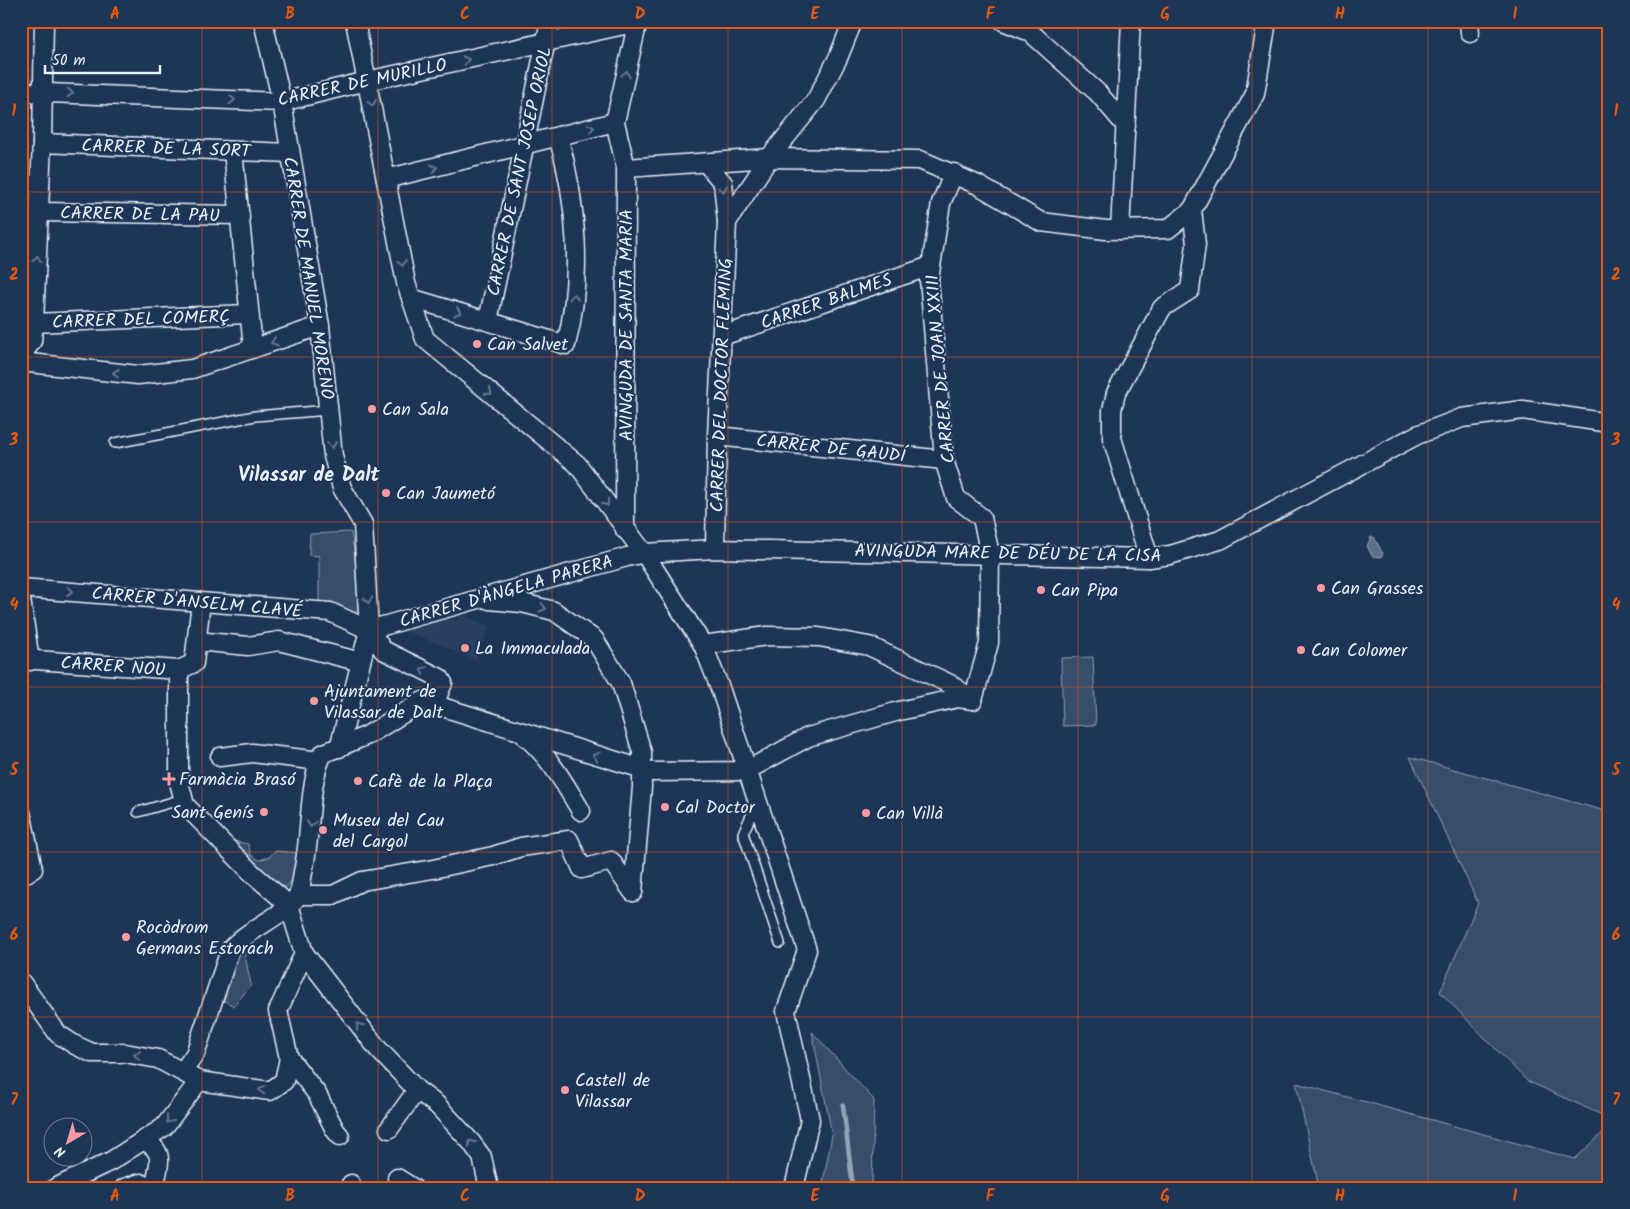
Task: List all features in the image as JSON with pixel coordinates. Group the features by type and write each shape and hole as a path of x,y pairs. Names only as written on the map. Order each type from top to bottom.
{"street":[{"path":"21,356 32,341 34,323 44,92 44,21"},
{"name":"CARRER DE MANUEL MORENO","path":"263,21 282,102 320,326 333,456 342,488 364,524 369,630 340,742"},
{"path":"355,21 406,283 425,339 577,464 644,553 703,645 720,688 746,772 808,950 786,1011 810,1120 794,1188"},
{"name":"CARRER DE SANT JOSEP ORIOL","path":"488,322 550,21"},
{"path":"727,222 769,158 816,100 838,58 853,21"},
{"path":"1003,21 1030,32 1098,93 1126,126"},
{"path":"1120,230 1131,21"},
{"path":"626,168 769,158 920,160 954,173 978,185 1041,222 1120,230 1168,229 1192,210 1255,94 1267,21"},
{"path":"386,179 615,122 638,22"},
{"name":"CARRER DE MURILLO","path":"21,92 282,102 368,81 638,22"},
{"name":"AVINGUDA DE SANTA MARIA","path":"615,122 626,168 625,530"},
{"path":"411,298 566,345 574,317 576,258 572,211 558,136"},
{"name":"CARRER DE LA SORT","path":"42,143 290,153"},
{"path":"233,151 248,314 253,348"},
{"name":"CARRER DEL DOCTOR FLEMING","path":"706,163 724,183 727,222 717,436 715,549"},
{"name":"CARRER DE JOAN XXIII","path":"954,173 941,203 929,279 944,460 956,498 982,518 990,554 989,642 973,700"},
{"path":"21,184 40,186"},
{"path":"1149,558 1112,438 1112,410 1116,394 1162,308 1190,290 1196,244 1192,210"},
{"name":"CARRER DE LA PAU","path":"39,212 240,215"},
{"name":"CARRER BALMES","path":"722,336 931,266"},
{"name":"CARRER DEL COMERÇ","path":"34,323 248,314"},
{"path":"21,362 138,375 192,369 320,326"},
{"name":"AVINGUDA MARE DE DÉU DE LA CISA","path":"644,553 715,549 1149,558 1170,555 1220,540 1417,435 1462,418 1523,410 1609,423"},
{"name":"CARRER DE GAUDÍ","path":"717,436 944,460"},
{"name":"CARRER D'ÀNGELA PARERA","path":"369,630 644,553"},
{"name":"CARRER D'ANSELM CLAVÉ","path":"21,588 330,612 369,630"},
{"path":"21,599 25,660"},
{"path":"183,1071 195,1054 230,950 238,939 294,900 334,895 362,881 433,869 492,856 521,847 569,840 582,869 611,861 633,892 643,770 642,752 621,682 594,639 554,611 522,603 477,600"},
{"name":"CARRER NOU","path":"25,660 179,670 194,663 201,602"},
{"path":"369,630 383,650 440,678 443,683 434,705"},
{"path":"703,645 767,636 819,638 869,646 950,684 973,700"},
{"path":"197,641 248,646 279,640 361,662"},
{"path":"179,670 179,782 186,805 213,835 294,900"},
{"path":"489,1188 482,1157 471,1142 437,1105 417,1090 378,1049 304,953 294,900 309,848 317,768 322,754 340,742 368,735 423,701 652,772 746,772 808,737 900,711 958,698 973,700"},
{"path":"520,732 536,745 559,774 581,811"},
{"path":"220,757 252,753 317,768"},
{"path":"21,812 32,869 21,876"},
{"path":"304,953 278,1011 289,1058 317,1094 340,1136"},
{"path":"21,982 58,1034 92,1053 125,1053 158,1059 199,1081 270,1091 284,1081 289,1058"},
{"path":"55,1188 111,1161 164,1127 199,1081"},
{"path":"389,1129 417,1090"},
{"path":"144,1141 155,1145 160,1155 154,1188"},
{"path":"398,1178 413,1188"},
{"path":"124,1188 140,1184 149,1188"}],"lane":[{"path":"115,443 256,416 329,410"},
{"path":"138,812 183,799"},
{"path":"757,803 743,833 780,943"}],"shaded area":[{"path":"351,532 363,607 353,614 319,606 319,556 309,555 310,534"},
{"path":"1371,537 1374,537 1383,554 1381,557 1372,556 1367,546"},
{"name":"La Immaculada","path":"462,615 490,626 476,660 404,630 406,622 425,629 429,619 457,620"},
{"path":"1093,657 1096,725 1063,726 1061,658"},
{"path":"1410,757 1609,812 1609,1118 1527,1081 1440,992 1478,903"},
{"path":"234,841 248,844 251,855 259,860 269,857 275,851 302,853 294,876 282,894 232,848"},
{"path":"243,946 251,985 234,1006 217,997 236,953"},
{"path":"812,1032 874,1100 872,1188 822,1188 832,1135"},
{"path":"1296,1083 1575,1159 1609,1127 1609,1188 1319,1188"}],"waterway":[{"path":"843,1105 853,1188"}],"place":[{"name":"Can Salvet","path":"477,344"},
{"name":"Can Sala","path":"372,409"},
{"name":"Can Jaumetó","path":"386,493"},
{"name":"Can Grasses","path":"1321,588"},
{"name":"Can Pipa","path":"1041,590"},
{"name":"La Immaculada","path":"465,648"},
{"name":"Can Colomer","path":"1301,650"},
{"name":"Ajuntament de Vilassar de Dalt","path":"314,701"},
{"name":"Farmàcia Brasó","path":"169,779"},
{"name":"Cafè de la Plaça","path":"358,781"},
{"name":"Cal Doctor","path":"665,807"},
{"name":"Sant Genís","path":"264,812"},
{"name":"Can Villà","path":"866,813"},
{"name":"Museu del Cau del Cargol","path":"323,830"},
{"name":"Rocòdrom Germans Estorach","path":"126,937"},
{"name":"Castell de Vilassar","path":"565,1090"}],"district":[{"name":"Vilassar de Dalt","path":"309,474"}]}
